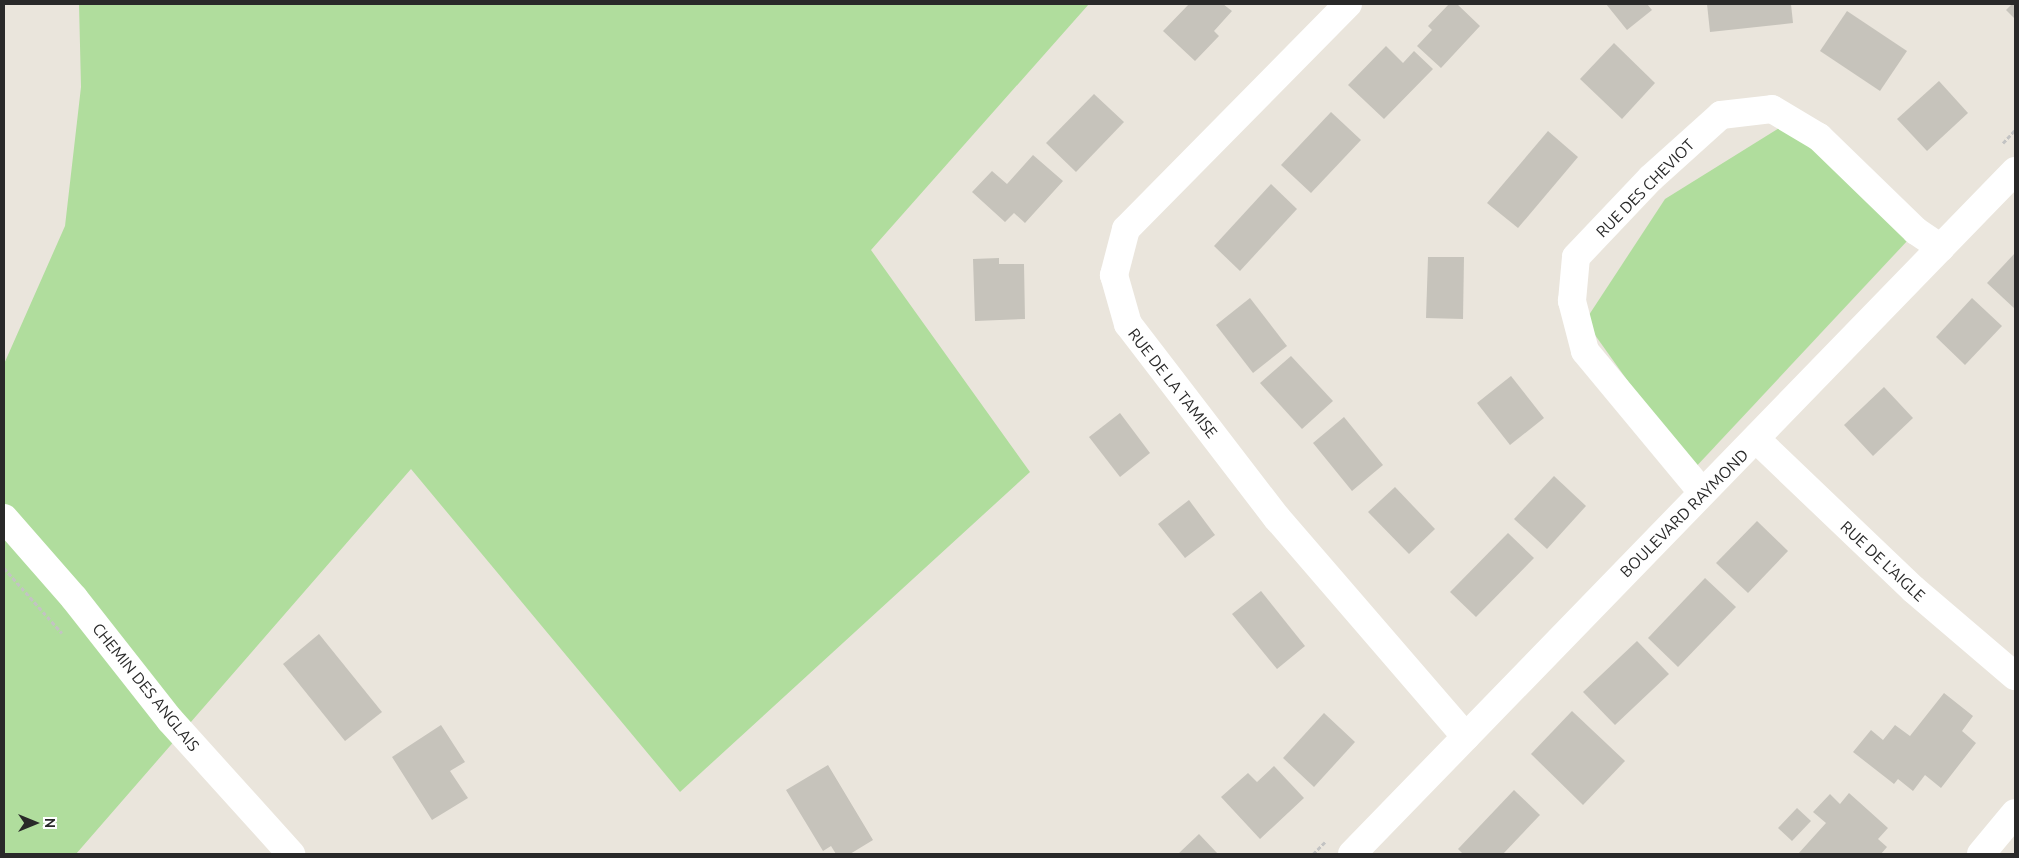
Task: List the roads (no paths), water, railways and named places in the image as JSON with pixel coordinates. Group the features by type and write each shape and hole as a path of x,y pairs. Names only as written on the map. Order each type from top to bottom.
{"street":[{"name":"RUE DE LA TAMISE","path":"1348,4 1126,229 1114,275 1128,324 1277,518 1466,737"},
{"name":"RUE DES CHEVIOT","path":"1702,492 1585,351 1572,301 1576,257 1651,178 1721,116 1772,109 1819,138 1916,231 1941,248"},
{"name":"BOULEVARD RAYMOND","path":"1352,854 1702,492 1756,440 2015,171"},
{"name":"RUE DE L'AIGLE","path":"1756,440 1913,589 2015,676"},
{"name":"CHEMIN DES ANGLAIS","path":"4,518 74,598 170,720 290,854"},
{"path":"1981,854 2015,813"}]}
